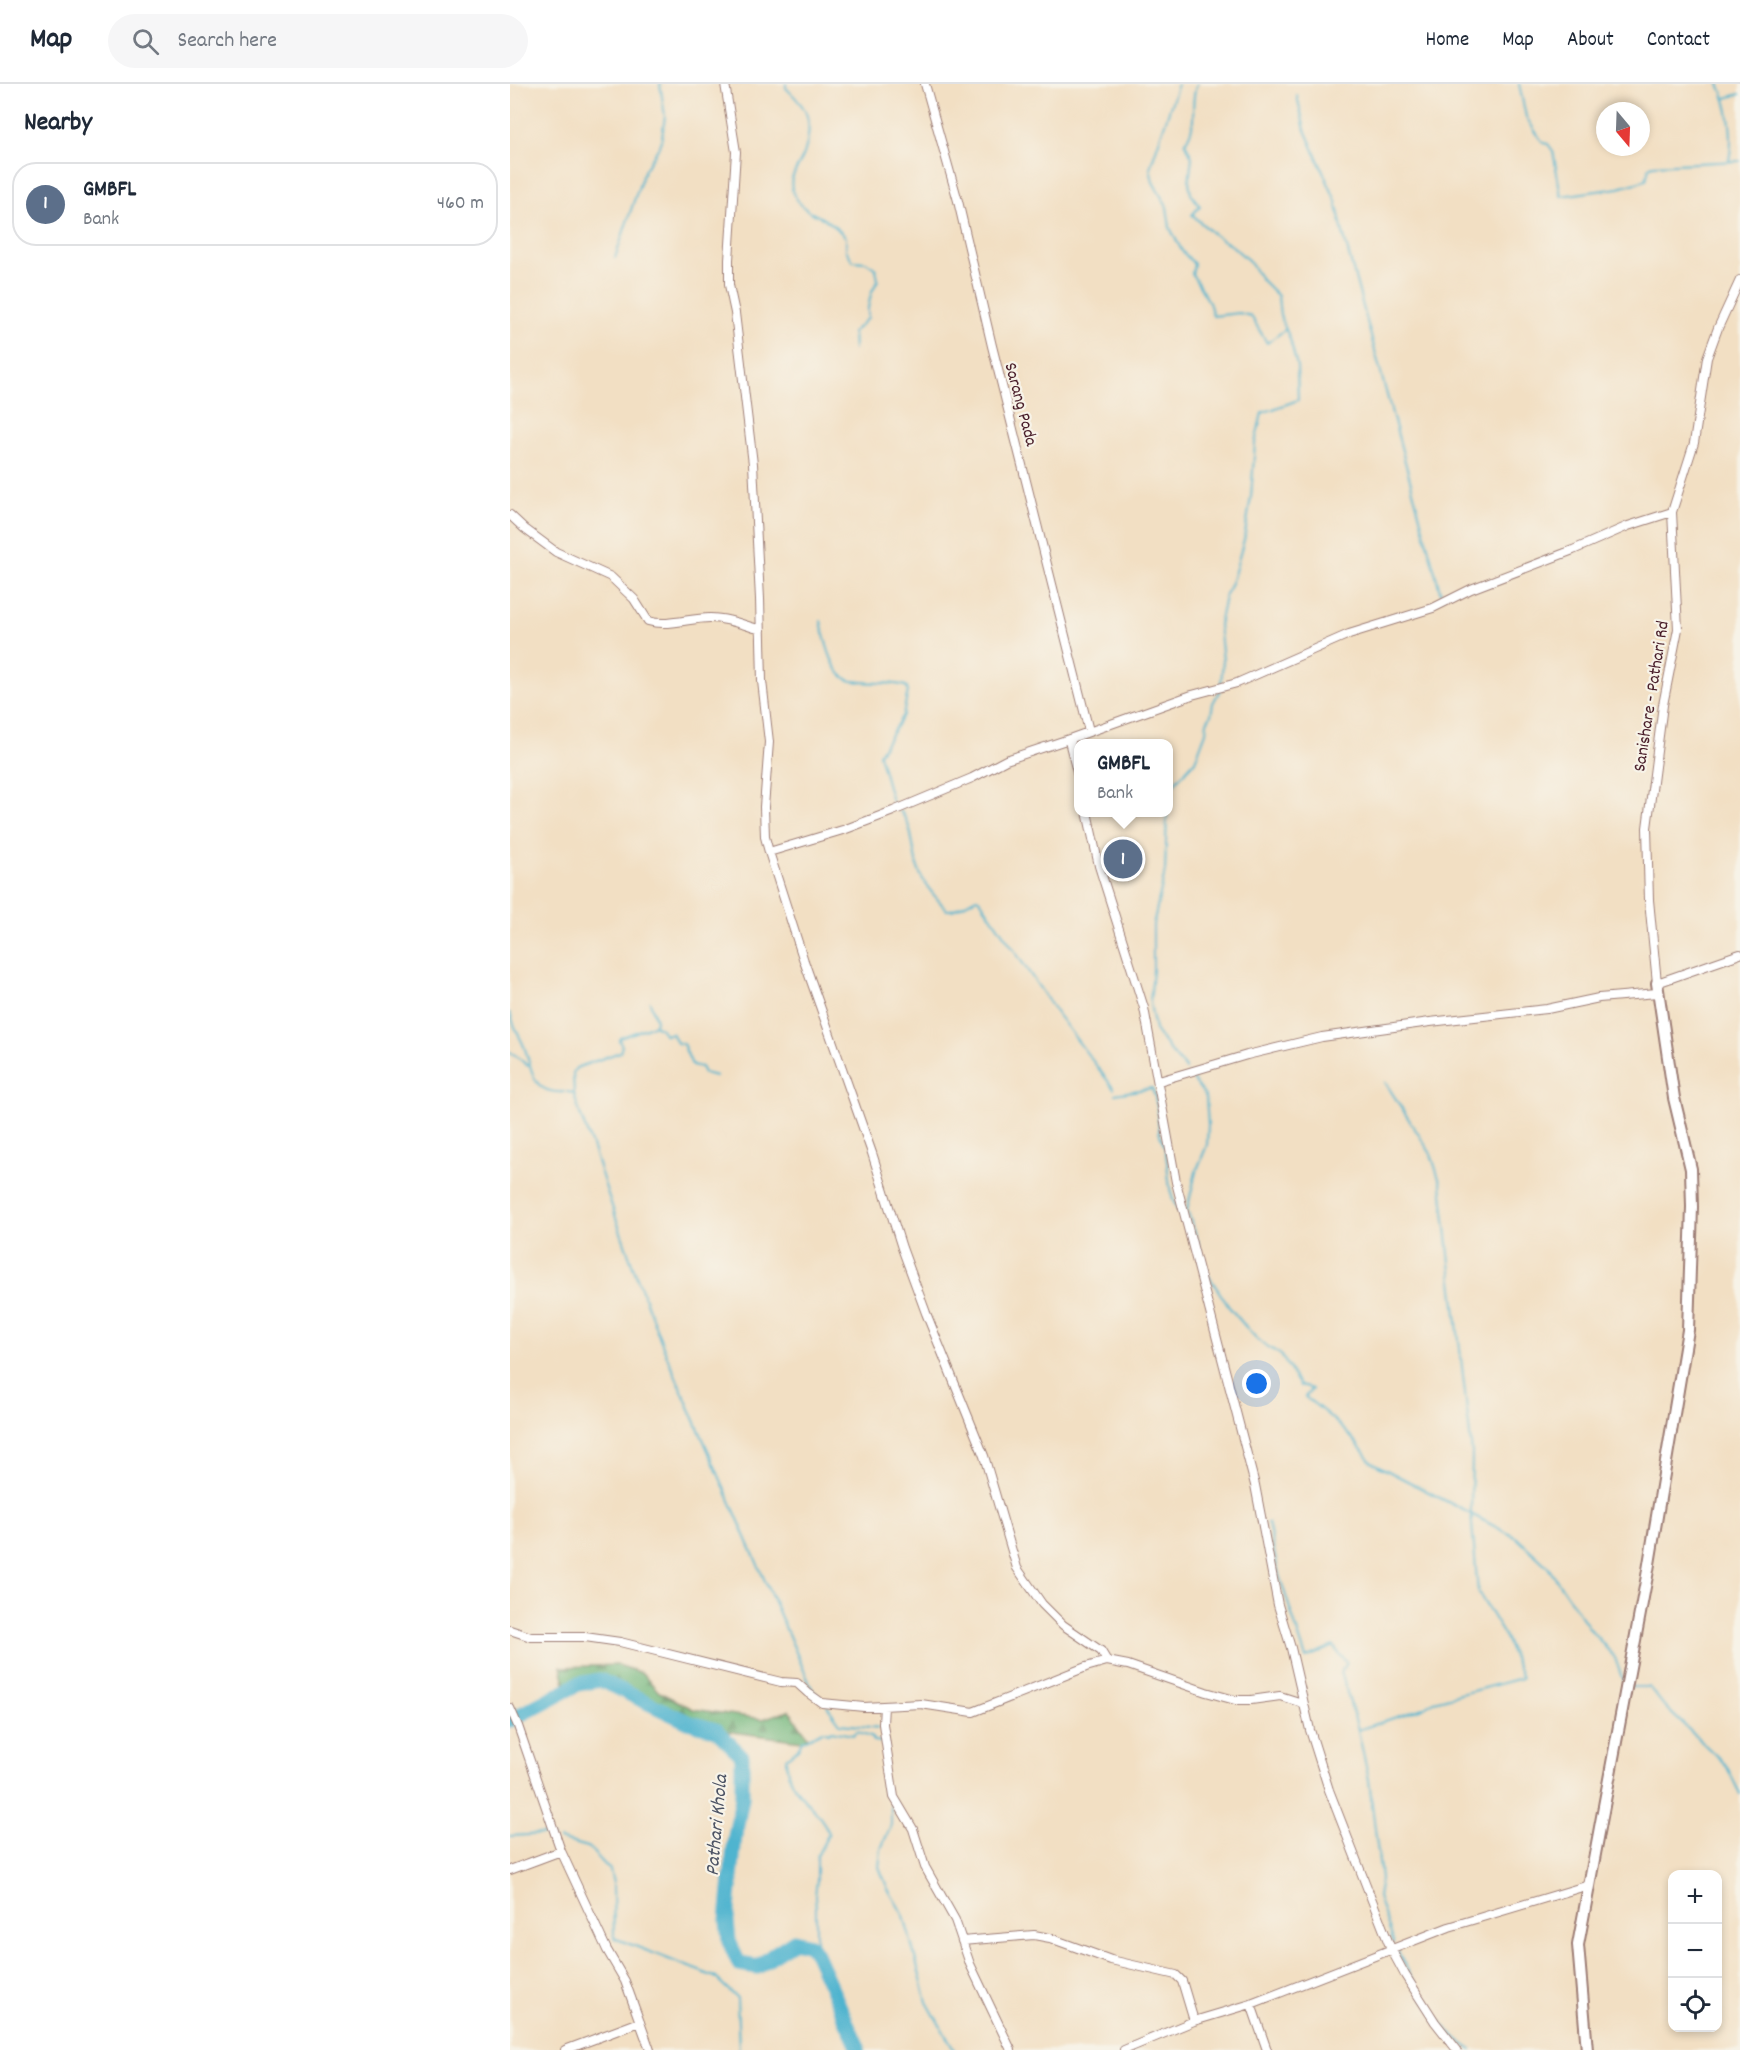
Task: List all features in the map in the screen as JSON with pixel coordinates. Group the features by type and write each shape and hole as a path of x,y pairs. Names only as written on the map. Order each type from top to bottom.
{"street":[{"path":"725,84 736,153 729,251 729,285 735,313 753,464 762,681 769,742 764,807 765,837 804,961 872,1153 902,1248 984,1456 1017,1568 1042,1604 1063,1625 1101,1651 1107,1661"},
{"name":"Sarang Pada","path":"925,84 958,201 994,355 1089,731"},
{"name":"Sanishare - Pathari Rd","path":"1657,988 1649,900 1647,828 1663,705 1678,629 1672,512 1694,443 1707,358 1740,280"},
{"path":"769,852 846,829 893,811 972,778 1006,760 1192,695 1237,683 1349,634 1433,608 1470,589 1573,550 1628,526 1672,512"},
{"path":"510,515 556,552 610,577 634,599 648,621 666,624 712,618 761,630"},
{"path":"1072,738 1070,745 1074,760"},
{"path":"1088,817 1099,866 1144,1008 1176,1182 1255,1485 1278,1605 1291,1648 1302,1703 1329,1790 1391,1949 1405,1975 1457,2050"},
{"path":"1158,1080 1322,1037 1547,1009 1657,988 1740,954"},
{"path":"1587,2050 1578,1945 1647,1576 1688,1330 1691,1169 1674,1098 1657,988"},
{"path":"510,1630 531,1637 585,1637 620,1642 781,1682 797,1683 822,1703 864,1707 921,1704 973,1712 1086,1667 1107,1661 1128,1665 1235,1700 1280,1696 1302,1703"},
{"path":"884,1706 884,1724 894,1797 913,1829 925,1867 955,1920 970,1964 1011,2050"},
{"path":"510,1707 561,1851 607,1950 625,1981 651,2050"},
{"path":"510,1870 561,1851"},
{"path":"1124,2050 1194,2021 1251,2004 1460,1923 1589,1885"},
{"path":"962,1941 1034,1935 1050,1938 1111,1960 1176,1975 1182,1981 1194,2021"},
{"path":"1251,2004 1267,2050"},
{"path":"565,2050 640,2022"}],"green space":[{"path":"618,1665 642,1673 659,1692 693,1709 763,1719 789,1710 808,1737 802,1741 716,1730 688,1722 600,1680 578,1684 567,1690 561,1667"}],"waterway":[{"path":"615,258 644,171 659,147 662,137 665,116 660,84"},
{"path":"786,84 786,88 798,100 808,118 805,150 791,182 794,194 806,209 828,221 846,237 846,250 853,261 866,262 876,269 878,280 871,294 868,318 853,332 854,350"},
{"path":"1178,84 1150,168 1153,182 1167,207 1170,228 1182,251 1194,264 1192,274 1209,302 1213,316 1239,313 1251,316 1267,343 1286,329"},
{"path":"1197,84 1193,99 1192,127 1185,143 1192,157 1189,182 1191,194 1200,206 1192,215 1249,261 1261,279 1278,296 1280,316 1290,339 1297,366 1298,400 1262,413 1255,443 1251,497 1244,540 1225,597 1219,625 1223,660 1221,684"},
{"path":"1519,84 1526,117 1543,143 1548,144 1553,151 1561,196 1619,188 1646,180 1649,167 1653,165 1740,161"},
{"path":"1719,84 1730,121 1729,161"},
{"path":"1726,98 1740,94"},
{"path":"1297,96 1305,130 1336,201 1442,598"},
{"path":"821,621 831,657 840,673 846,678 860,682 906,686 908,691 903,715 879,754 893,805 896,807"},
{"path":"1173,785 1195,761 1206,732 1213,703 1220,690"},
{"path":"900,811 908,825 919,871 931,892 947,910 958,908 977,898 980,900 1058,1015 1114,1089"},
{"path":"1167,817 1165,872 1153,925 1150,1003 1155,1030 1186,1069"},
{"path":"650,1002 656,1020 655,1024"},
{"path":"510,1013 538,1084 553,1092 564,1092"},
{"path":"574,1093 573,1073 576,1068 620,1052 622,1046 620,1038 654,1025 660,1028 665,1035 672,1033 677,1043 683,1044 692,1065 701,1067 704,1073 716,1076"},
{"path":"510,1053 528,1066"},
{"path":"1189,1074 1206,1097 1208,1125 1207,1145 1196,1172 1187,1210 1199,1244 1201,1264 1229,1307 1259,1341 1281,1355 1300,1386 1312,1389 1305,1397 1341,1427 1371,1462 1517,1538 1547,1566 1590,1629 1615,1658 1623,1681"},
{"path":"1358,1730 1423,1708 1434,1701 1522,1678 1504,1635 1478,1592 1471,1513 1472,1453 1441,1185 1431,1154 1385,1082"},
{"path":"1115,1094 1152,1088 1157,1103 1160,1133 1165,1147 1169,1184 1180,1213"},
{"path":"567,1092 574,1093 649,1311 669,1361 813,1691 824,1701"},
{"path":"1268,1523 1279,1575 1306,1658 1333,1646 1347,1663 1341,1672 1358,1730 1369,1780 1381,1878 1378,1897 1394,1943"},
{"name":"Pathari Khola","path":"510,1720 578,1684 600,1680 688,1722 716,1730 742,1756 742,1798 735,1836 727,1921 729,1941 739,1964 758,1967 794,1941 810,1945 858,2047 857,2050"},
{"path":"1631,1687 1649,1687 1665,1707 1726,1765 1740,1794"},
{"path":"827,1706 840,1724 880,1728"},
{"path":"802,1741 823,1731 854,1735 857,1731 873,1737 873,1741 884,1742"},
{"path":"802,1741 798,1749 786,1758 787,1770 796,1789 817,1813 829,1833 817,1856 816,1954"},
{"path":"891,1798 891,1825 881,1849 879,1867 888,1889 904,1916 927,2002 954,2050"},
{"path":"510,1836 545,1834 553,1837"},
{"path":"559,1839 588,1847 610,1870 613,1883 614,1938 715,1977 737,1998 739,2050"},
{"path":"1397,1950 1438,2019 1460,2042 1472,2050"}],"place":[{"name":"GMBFL","path":"1123,859"}]}
